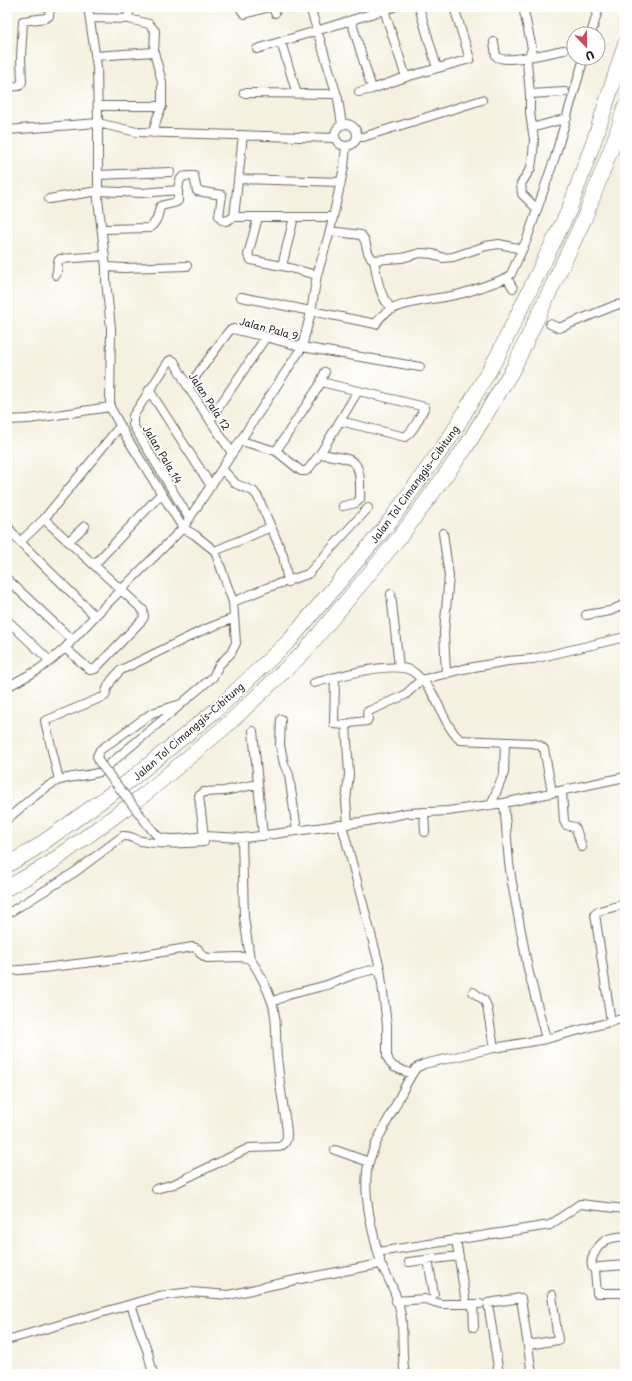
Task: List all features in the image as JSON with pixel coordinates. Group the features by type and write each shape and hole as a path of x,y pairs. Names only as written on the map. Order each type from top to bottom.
{"highway":[{"name":"Jalan Tol Cimanggis–Cibitung","path":"7,865 34,849 129,781 216,710 290,640 387,524 451,436 497,357 569,210 597,132 625,45"},
{"name":"Jalan Tol Cimanggis–Cibitung","path":"7,888 49,864 145,794 227,725 304,652 403,533 466,446 512,369 585,217 616,136 625,106"}],"street":[{"path":"7,87 19,86 22,82 21,57 23,21 46,18 49,16 50,7"},
{"path":"7,819 49,786 60,780 100,772 213,677 219,665 231,652 236,643 233,602 214,551 195,535 183,528 161,494 110,407 111,328 98,191 98,106 96,56 88,7"},
{"path":"128,7 129,19"},
{"path":"240,7 245,14 272,9"},
{"path":"310,7 338,99 342,125"},
{"path":"257,49 394,7"},
{"path":"419,7 437,68"},
{"path":"359,92 470,59 454,7"},
{"path":"523,7 532,48 532,52 528,58 528,70 534,154 531,168 521,184 521,189 522,194 537,209"},
{"path":"593,26 599,7"},
{"path":"384,10 406,77"},
{"path":"90,18 129,19 149,24 153,27 155,31 154,52 162,82 162,106 153,133"},
{"path":"351,20 372,88"},
{"path":"281,42 297,94"},
{"path":"494,42 495,52 497,58 500,60 528,58 564,50"},
{"path":"96,56 154,52"},
{"path":"241,297 376,324 382,315 403,305 461,294 507,278 511,274 522,249 537,209 567,118 582,66"},
{"path":"530,94 565,92"},
{"path":"244,93 336,94"},
{"path":"357,137 363,137 482,100"},
{"path":"98,106 162,106"},
{"path":"532,128 567,118"},
{"path":"7,130 98,123 137,132 243,134 335,138"},
{"path":"342,125 350,125 356,130 357,137 354,144 346,146 339,144 335,138 336,130 342,125"},
{"path":"234,217 243,134"},
{"path":"7,687 38,670 65,648 183,528 302,348 311,312 317,275 330,231 341,182 346,146"},
{"path":"98,175 170,172"},
{"path":"102,229 149,228 157,220 160,207 163,205 173,204 178,201 180,178 194,176 198,192 222,195 220,216 222,220 226,221 234,217 333,217"},
{"path":"239,179 341,182"},
{"path":"49,199 98,191 142,193 178,190"},
{"path":"258,217 248,255 251,260 317,275"},
{"path":"282,266 294,217"},
{"path":"330,231 361,235 365,242 368,255 374,260 383,298 393,309"},
{"path":"374,260 402,258 420,253 433,254 443,258 453,257 486,246 499,244 522,249"},
{"path":"56,275 58,261 60,259 104,256"},
{"path":"106,267 124,268 187,266"},
{"path":"507,278 513,288"},
{"path":"550,324 559,328 616,305 625,304"},
{"name":"Jalan Pala 9","path":"188,387 229,331 233,329 302,348 420,367"},
{"path":"210,420 266,337"},
{"name":"Jalan Pala 12","path":"171,360 174,361 188,387 232,454"},
{"name":"Jalan Pala 14","path":"171,360 167,362 133,416 133,425 190,518"},
{"path":"276,451 321,382 325,372"},
{"path":"321,382 425,407 414,428 405,437 340,421"},
{"path":"149,390 210,486"},
{"path":"241,441 276,451 301,471 306,471 320,454 358,391"},
{"path":"7,420 29,419 110,407"},
{"path":"20,542 44,519 120,426"},
{"path":"320,454 350,459 356,463 358,468 360,499 356,503 344,506"},
{"path":"222,469 236,484 253,491 258,497 283,555 288,582"},
{"path":"94,565 161,494"},
{"path":"233,602 266,588 288,582 308,574 368,508"},
{"path":"44,519 143,610 144,616 143,619 98,667 92,670 90,670 65,648"},
{"path":"7,526 20,542 95,616"},
{"path":"69,541 85,526"},
{"path":"214,551 271,527"},
{"path":"443,533 448,576 444,632 446,674"},
{"path":"7,580 72,640"},
{"path":"391,594 399,667"},
{"path":"586,615 610,611 625,604"},
{"path":"60,780 45,721 105,696 106,687 113,677 121,670 200,630 234,618"},
{"path":"7,620 50,661"},
{"path":"335,677 334,724 346,725 350,723 367,721 367,712 406,695 421,680 508,661 533,659 625,637"},
{"path":"314,683 355,672 399,667 412,671 430,690 453,733 460,740 533,743 544,749 552,792"},
{"path":"181,704 152,713 100,750 97,756 99,762 152,830 157,836 162,838 174,839 204,836 242,838 263,836 368,821 407,813 448,811 504,803 625,777"},
{"path":"281,719 280,745 284,764 289,775 297,831"},
{"path":"346,725 349,774 345,824 380,968 387,1025 387,1056 390,1063 394,1067 412,1074"},
{"path":"253,732 263,836"},
{"path":"491,805 504,773 505,742"},
{"path":"7,914 75,872 123,836 129,836 140,841 174,844 204,842 200,794 204,792 224,791 258,784"},
{"path":"562,791 564,821 566,825 576,829 582,847"},
{"path":"504,803 506,843 511,876 528,969 546,1039"},
{"path":"424,812 426,832"},
{"path":"156,1189 174,1184 249,1148 279,1147 286,1142 286,1118 276,1047 275,1017 272,1002 250,959 244,917 242,838"},
{"path":"611,1022 595,914 599,911 625,904"},
{"path":"7,971 126,958 193,947 198,949 207,958 242,957 250,959"},
{"path":"272,1002 288,995 327,985 355,974 380,968"},
{"path":"473,992 484,1000 487,1006 494,1048"},
{"path":"405,1374 401,1314 386,1272 380,1263 371,1223 366,1180 369,1162 387,1122 412,1074 416,1068 424,1064 494,1048 546,1039 625,1018"},
{"path":"335,1150 369,1162"},
{"path":"378,1252 550,1225 580,1204 625,1210"},
{"path":"625,1236 608,1239 593,1255 591,1264 591,1268 595,1271 597,1293 625,1293"},
{"path":"456,1239 464,1297"},
{"path":"409,1262 459,1256"},
{"path":"428,1260 434,1294"},
{"path":"7,1340 158,1296 191,1292 229,1295 237,1294 295,1280 380,1263"},
{"path":"595,1271 600,1267 625,1265"},
{"path":"528,1345 558,1340 552,1295"},
{"path":"498,1374 488,1303 521,1298 532,1374"},
{"path":"396,1301 425,1299 441,1304 476,1304 474,1327"},
{"path":"131,1305 148,1352 153,1374"}]}
